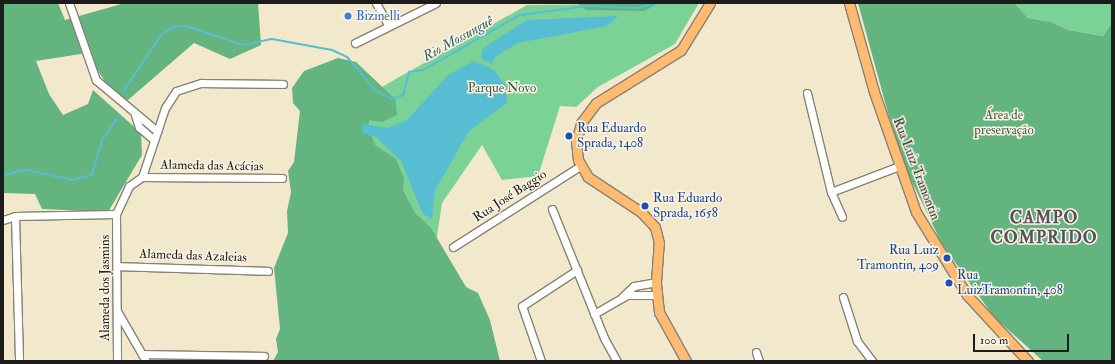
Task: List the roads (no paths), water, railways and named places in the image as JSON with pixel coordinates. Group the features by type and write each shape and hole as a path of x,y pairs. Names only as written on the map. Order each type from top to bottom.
{"main road":[{"path":"686,361 662,322 656,295 659,244 652,222 593,183 580,166 578,131 589,110 610,92 681,50 710,3"},
{"name":"Rua Luiz Tramontin","path":"849,3 899,166 916,212 950,270 976,305 1028,361"}],"street":[{"path":"77,3 69,5 96,80 135,115 157,131"},
{"path":"376,3 388,26"},
{"path":"355,43 436,3"},
{"path":"3,220 15,216 116,214 129,186 142,177 157,131 171,97 188,85 283,84"},
{"path":"807,93 831,192 842,217"},
{"path":"135,115 139,127 154,140"},
{"name":"Rua José Baggio","path":"453,247 580,166"},
{"path":"831,192 899,166"},
{"name":"Alameda das Acácias","path":"142,177 282,178"},
{"path":"552,209 594,314 617,361"},
{"name":"Alameda dos Jasmins","path":"116,214 117,361"},
{"path":"15,216 19,361"},
{"name":"Alameda das Azaleias","path":"117,266 268,270"},
{"path":"541,361 522,306 577,270"},
{"path":"594,314 622,297 634,286 656,282"},
{"path":"622,297 656,295"},
{"path":"843,297 857,341 872,361"},
{"path":"117,311 146,361"},
{"path":"756,352 759,361"},
{"path":"142,354 241,358 264,356"}],"water":[{"path":"618,16 607,26 518,43 495,57 492,64 481,59 483,48 527,20"},
{"path":"474,61 494,70 505,85 507,103 469,131 435,190 432,219 423,214 401,161 376,137 362,133 362,124 388,128 407,120 448,75"}],"waterway":[{"name":"Rio Mossunguê","path":"123,92 162,34 173,27 186,26 243,45 272,39 332,50 347,57 375,90 391,99 403,95 409,72 423,70 520,15 587,6 638,8 657,3"},
{"name":"Rio Mossunguê","path":"3,175 27,170 73,180 92,175 102,140 118,117"}],"place":[{"name":"Bizinelli","path":"348,16"},
{"name":"Rua Eduardo Sprada, 1408","path":"569,136"},
{"name":"Rua Eduardo Sprada, 1658","path":"645,206"},
{"name":"Rua Luiz Tramontin, 409","path":"947,258"},
{"name":"Rua LuizTramontin, 408","path":"949,283"}],"district":[{"name":"CAMPO COMPRIDO","path":"1044,228"}],"park label":[{"name":"Parque Novo","path":"502,88"},
{"name":"Área de preservação","path":"1004,124"}]}
